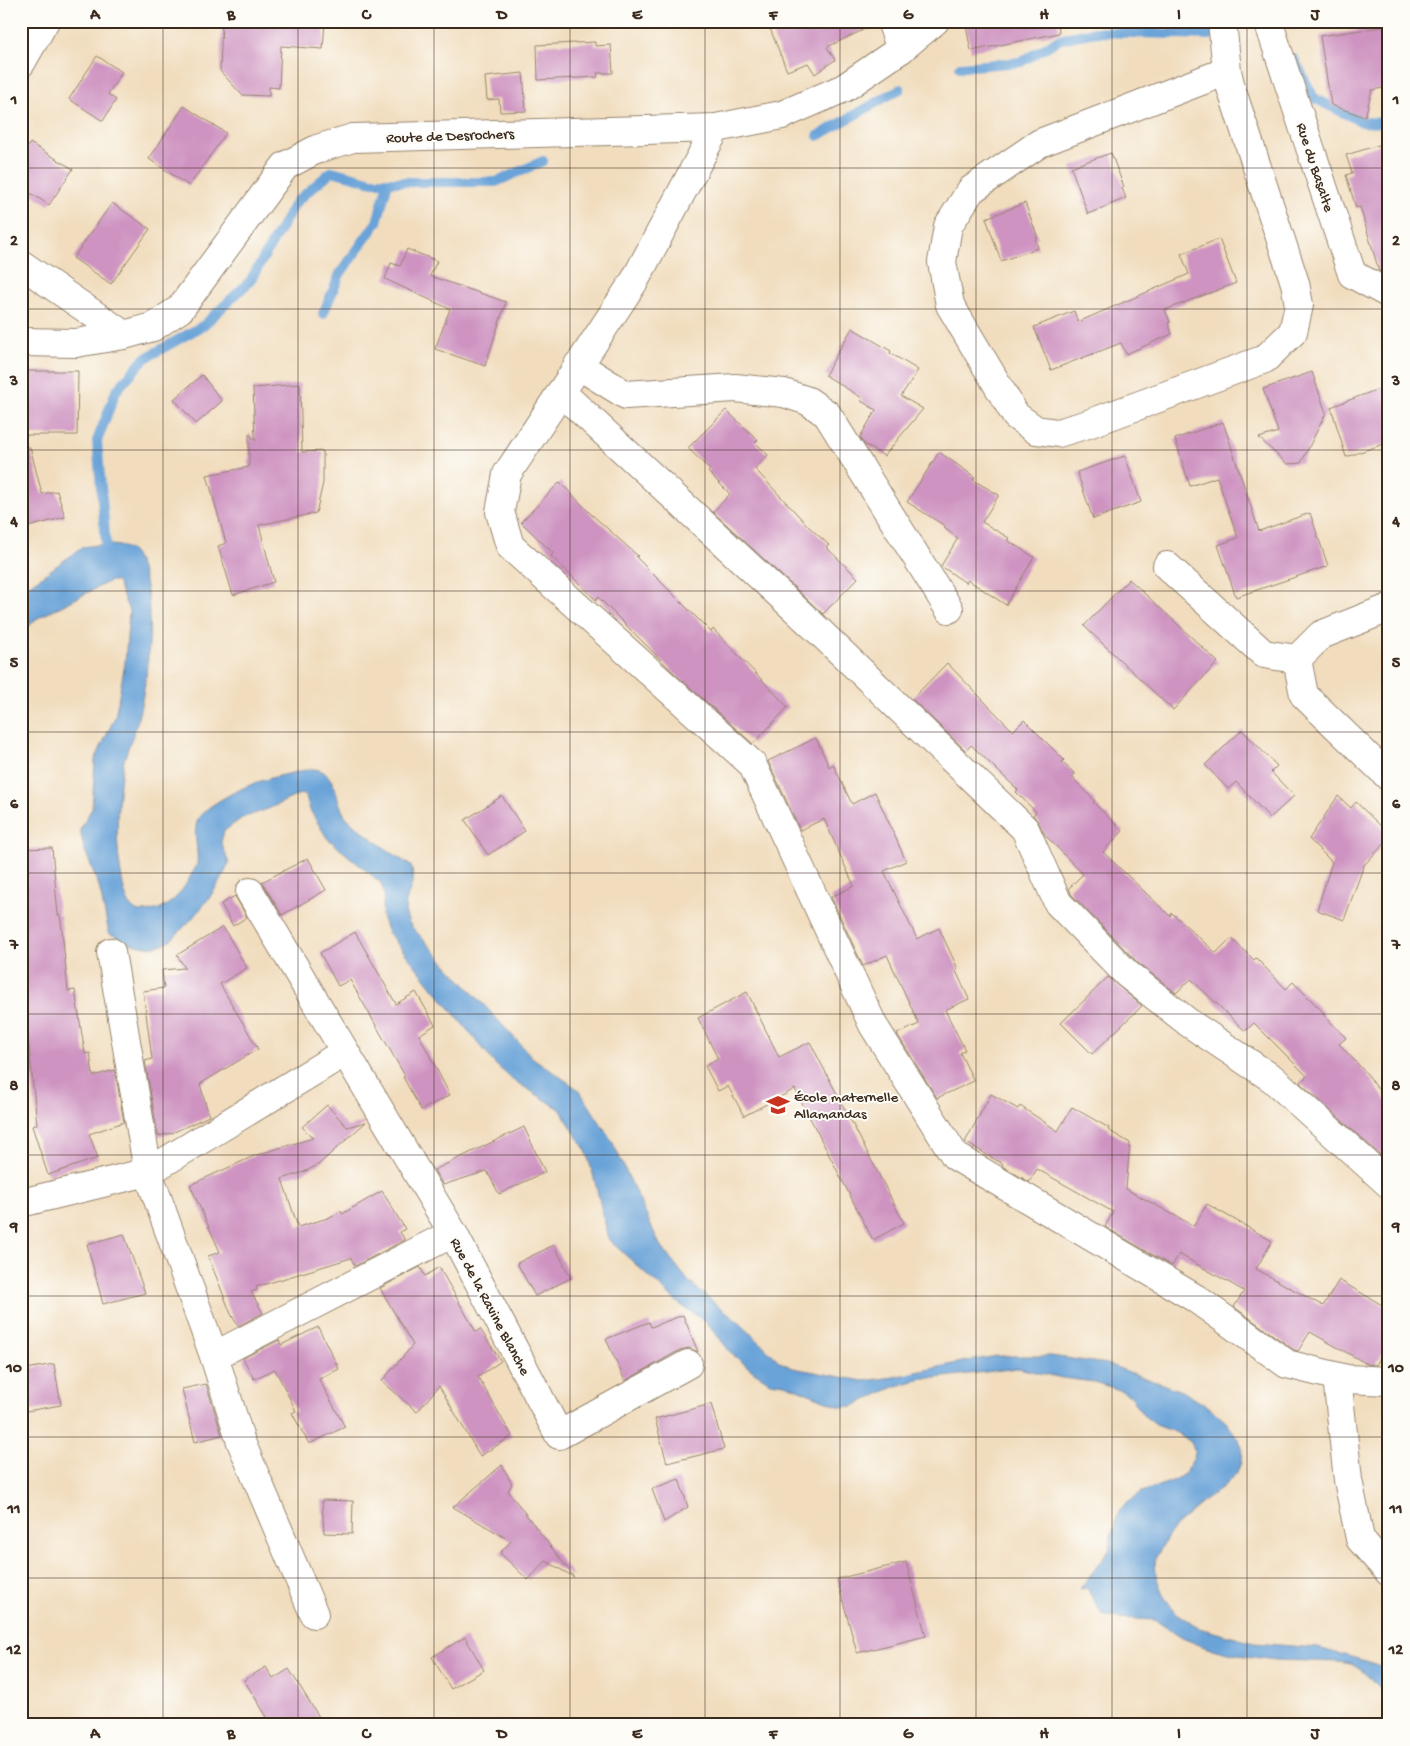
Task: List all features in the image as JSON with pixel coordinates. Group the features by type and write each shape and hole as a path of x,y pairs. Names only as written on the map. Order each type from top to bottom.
{"street":[{"path":"21,63 46,21"},
{"path":"891,21 901,49"},
{"name":"Route de Desrochers","path":"21,342 76,343 124,335 153,326 180,309 285,166 317,149 353,138 716,128 782,115 844,88 901,49 935,21"},
{"path":"1222,21 1227,71 1231,88 1295,283 1299,305 1293,332 1265,360 1088,424 1058,433 1036,430 1016,416 950,306 942,262 948,226 970,190 1040,143 1227,71"},
{"name":"Rue du Basalte","path":"1268,21 1352,274 1389,294"},
{"path":"716,128 635,280 507,474 500,512 510,546 752,764 873,1026 955,1156 1195,1298 1287,1364 1347,1380 1389,1381"},
{"path":"21,264 124,335"},
{"path":"578,366 626,394 734,388 784,393 808,401 827,414 949,609"},
{"path":"561,392 821,633 1025,829 1058,903 1127,974 1189,1023 1273,1079 1389,1184"},
{"path":"1168,566 1264,654 1297,659"},
{"path":"1297,659 1321,636 1389,608"},
{"path":"1297,659 1304,695 1389,777"},
{"name":"Rue de la Ravine Blanche","path":"250,892 453,1233 559,1435 688,1364"},
{"path":"111,952 148,1172 214,1356 241,1442 314,1614"},
{"path":"21,1203 148,1172 345,1052"},
{"path":"214,1356 453,1233"},
{"path":"1337,1377 1348,1480 1360,1539 1389,1572"}],"water":[{"path":"97,545 118,546 131,551 138,562 144,578 148,597 149,641 145,685 137,722 122,769 118,798 120,871 126,897 133,909 141,912 164,906 176,897 186,885 197,864 196,824 208,808 252,784 277,776 310,769 325,773 330,778 346,817 411,866 412,882 405,909 411,926 533,1058 579,1090 612,1141 660,1245 690,1283 742,1325 780,1362 793,1368 863,1381 894,1377 997,1356 1051,1356 1107,1364 1184,1392 1210,1408 1227,1423 1239,1440 1242,1448 1241,1463 1236,1474 1175,1526 1164,1543 1155,1559 1156,1576 1163,1595 1176,1613 1199,1628 1254,1643 1318,1648 1373,1663 1389,1671 1389,1696 1360,1669 1351,1664 1276,1660 1237,1655 1207,1648 1182,1638 1155,1620 1102,1615 1087,1588 1080,1589 1110,1549 1111,1536 1119,1511 1126,1503 1142,1492 1175,1480 1184,1474 1194,1458 1195,1451 1191,1442 1175,1432 1156,1425 1143,1415 1131,1396 1120,1390 1094,1382 1062,1378 1018,1368 923,1378 894,1387 853,1406 841,1407 785,1384 770,1382 754,1372 731,1353 708,1324 677,1302 609,1240 586,1151 560,1109 513,1080 495,1064 387,931 382,916 384,894 381,883 327,838 310,810 306,796 300,794 268,809 242,818 224,831 221,842 229,863 225,872 203,906 168,942 150,947 132,944 109,933 99,886 84,848 80,830 92,808 95,760 115,717 125,663 129,611 118,584 115,581 110,581 38,618 21,633 21,592 83,547"}],"building":[{"path":"222,21 325,21 323,49 281,46 279,88 269,87 269,96 242,95 220,71"},
{"path":"767,21 876,21 876,24 827,47 835,60 815,74 808,63 787,71"},
{"path":"965,21 1058,21 1059,33 971,51"},
{"path":"1389,26 1389,87 1372,90 1365,117 1331,105 1320,36"},
{"path":"595,42 595,46 611,45 613,73 597,73 598,77 538,80 537,45"},
{"path":"97,56 122,72 108,94 116,100 103,121 69,99"},
{"path":"523,73 526,111 500,112 499,99 487,100 485,77"},
{"path":"184,106 226,133 189,186 149,159"},
{"path":"1389,142 1389,276 1379,271 1360,207 1356,208 1346,175 1352,173 1346,155"},
{"path":"30,143 73,169 49,205 21,187 21,156"},
{"path":"1111,153 1124,187 1122,188 1126,198 1088,214 1071,167"},
{"path":"112,203 150,229 111,284 73,258"},
{"path":"1025,203 1038,238 1035,238 1038,248 1001,261 986,218"},
{"path":"1219,239 1236,283 1165,310 1172,334 1126,354 1121,343 1051,370 1034,327 1074,311 1078,322 1189,274 1181,254"},
{"path":"407,249 437,261 430,276 506,302 485,366 435,349 450,309 385,279 391,263 400,266"},
{"path":"852,328 891,351 890,353 918,370 901,396 923,409 884,456 864,444 860,437 876,410 861,401 862,398 825,375"},
{"path":"21,371 78,371 77,435 21,435"},
{"path":"1312,372 1326,413 1301,463 1287,464 1259,438 1278,432 1263,389"},
{"path":"202,375 222,401 196,424 174,399"},
{"path":"300,384 302,452 323,451 323,483 316,513 259,525 274,582 233,595 218,546 226,543 207,475 249,467 249,433 255,441 253,388"},
{"path":"1389,385 1389,442 1346,457 1331,407"},
{"path":"726,410 758,440 755,442 768,455 755,469 809,527 829,545 826,547 858,578 823,614 713,512 730,494 688,448"},
{"path":"1223,422 1259,531 1310,513 1328,566 1236,597 1218,545 1238,538 1217,477 1190,486 1175,439"},
{"path":"30,447 42,494 57,491 65,517 21,529 21,448"},
{"path":"939,452 975,477 973,480 999,495 982,522 1009,538 1007,540 1034,557 1006,605 968,580 966,583 941,566 958,538 944,528 945,526 907,502"},
{"path":"1125,456 1141,502 1093,519 1077,472"},
{"path":"560,482 590,513 638,556 636,557 711,632 713,629 788,707 753,744 673,672 598,597 596,600 551,556 553,553 521,522"},
{"path":"1129,579 1218,662 1173,710 1084,626"},
{"path":"947,663 1013,731 1024,720 1064,760 1062,762 1075,774 1072,777 1095,801 1093,802 1123,831 1103,852 1170,916 1172,913 1216,953 1231,938 1254,960 1256,958 1286,989 1293,982 1324,1013 1346,1038 1339,1044 1368,1075 1389,1105 1389,1163 1300,1083 1307,1076 1254,1023 1245,1031 1191,979 1176,993 1137,962 1071,894 1069,888 1083,874 1045,835 1033,815 1036,812 1016,792 1018,790 971,745 966,751 912,699"},
{"path":"1242,730 1277,766 1271,772 1294,796 1270,818 1236,782 1228,789 1205,765"},
{"path":"816,738 829,767 833,764 852,804 875,792 906,861 884,871 917,939 939,928 958,969 956,971 969,999 945,1010 965,1050 960,1053 974,1081 937,1098 897,1034 919,1024 887,955 863,966 831,897 854,886 824,819 800,830 768,761"},
{"path":"502,796 525,831 488,855 465,820"},
{"path":"1338,796 1351,808 1356,802 1389,834 1389,839 1364,865 1344,920 1317,910 1332,862 1309,839"},
{"path":"52,848 68,991 75,990 85,1054 90,1053 93,1076 115,1070 124,1122 89,1134 98,1158 48,1175 32,1126 37,1124 28,1037 21,992 21,849"},
{"path":"308,858 326,890 282,915 262,882"},
{"path":"235,896 247,917 233,926 221,904"},
{"path":"223,927 247,968 220,984 258,1049 200,1084 209,1116 172,1133 158,1136 145,1061 152,1059 143,991 164,988 162,970 185,968 177,955"},
{"path":"355,932 396,1004 416,992 435,1025 419,1035 450,1095 421,1110 403,1077 405,1076 350,980 338,986 320,953"},
{"path":"1108,977 1142,1006 1092,1054 1061,1023"},
{"path":"747,992 779,1057 810,1042 904,1223 873,1240 795,1089 744,1116 728,1086 718,1091 705,1066 718,1059 698,1018"},
{"path":"991,1094 1018,1109 1020,1106 1058,1131 1072,1107 1109,1128 1108,1130 1130,1143 1126,1189 1194,1226 1207,1204 1272,1241 1256,1269 1323,1306 1339,1280 1389,1309 1389,1342 1376,1365 1367,1364 1310,1332 1298,1351 1294,1350 1234,1307 1244,1291 1179,1254 1172,1266 1105,1227 1113,1212 1037,1169 1029,1182 965,1142"},
{"path":"327,1105 347,1127 366,1122 318,1165 282,1179 298,1227 328,1218 341,1211 342,1214 382,1191 405,1229 400,1232 405,1240 355,1266 351,1258 256,1287 257,1290 251,1292 263,1313 238,1326 231,1314 208,1256 220,1252 190,1185 256,1155 313,1138 302,1127"},
{"path":"524,1127 545,1172 499,1194 487,1171 443,1185 434,1170"},
{"path":"124,1234 145,1293 103,1304 87,1244"},
{"path":"554,1245 571,1278 535,1296 517,1263"},
{"path":"420,1267 425,1276 439,1267 476,1332 480,1329 501,1361 478,1377 512,1436 480,1456 439,1386 417,1412 382,1381 413,1345 380,1288"},
{"path":"683,1315 698,1352 689,1348 680,1350 625,1381 606,1339 649,1322 651,1327"},
{"path":"318,1327 339,1369 319,1379 345,1427 309,1444 292,1413 296,1411 275,1369 254,1379 243,1358 279,1340 281,1345"},
{"path":"54,1364 61,1405 21,1412 21,1370"},
{"path":"206,1384 222,1435 195,1442 182,1389"},
{"path":"711,1404 724,1449 667,1463 655,1419"},
{"path":"502,1465 512,1484 508,1491 574,1577 546,1561 528,1580 500,1553 511,1541 453,1507"},
{"path":"679,1479 688,1507 664,1522 652,1489"},
{"path":"322,1500 353,1501 352,1534 324,1533"},
{"path":"906,1562 926,1636 857,1653 837,1579"},
{"path":"465,1637 484,1670 451,1689 432,1657"},
{"path":"266,1667 273,1679 289,1669 324,1725 272,1725 244,1680"}],"waterway":[{"path":"960,67 1021,62 1060,39 1095,32 1210,35"},
{"path":"1294,59 1314,98 1362,122 1389,123"},
{"path":"818,136 900,89"},
{"path":"102,556 106,545 97,441 116,391 144,359 204,325 250,281 296,202 332,171 372,182 496,182 543,161"},
{"path":"323,314 340,274 377,222 388,183"}],"place":[{"name":"École maternelle Allamandas","path":"778,1105"}]}
